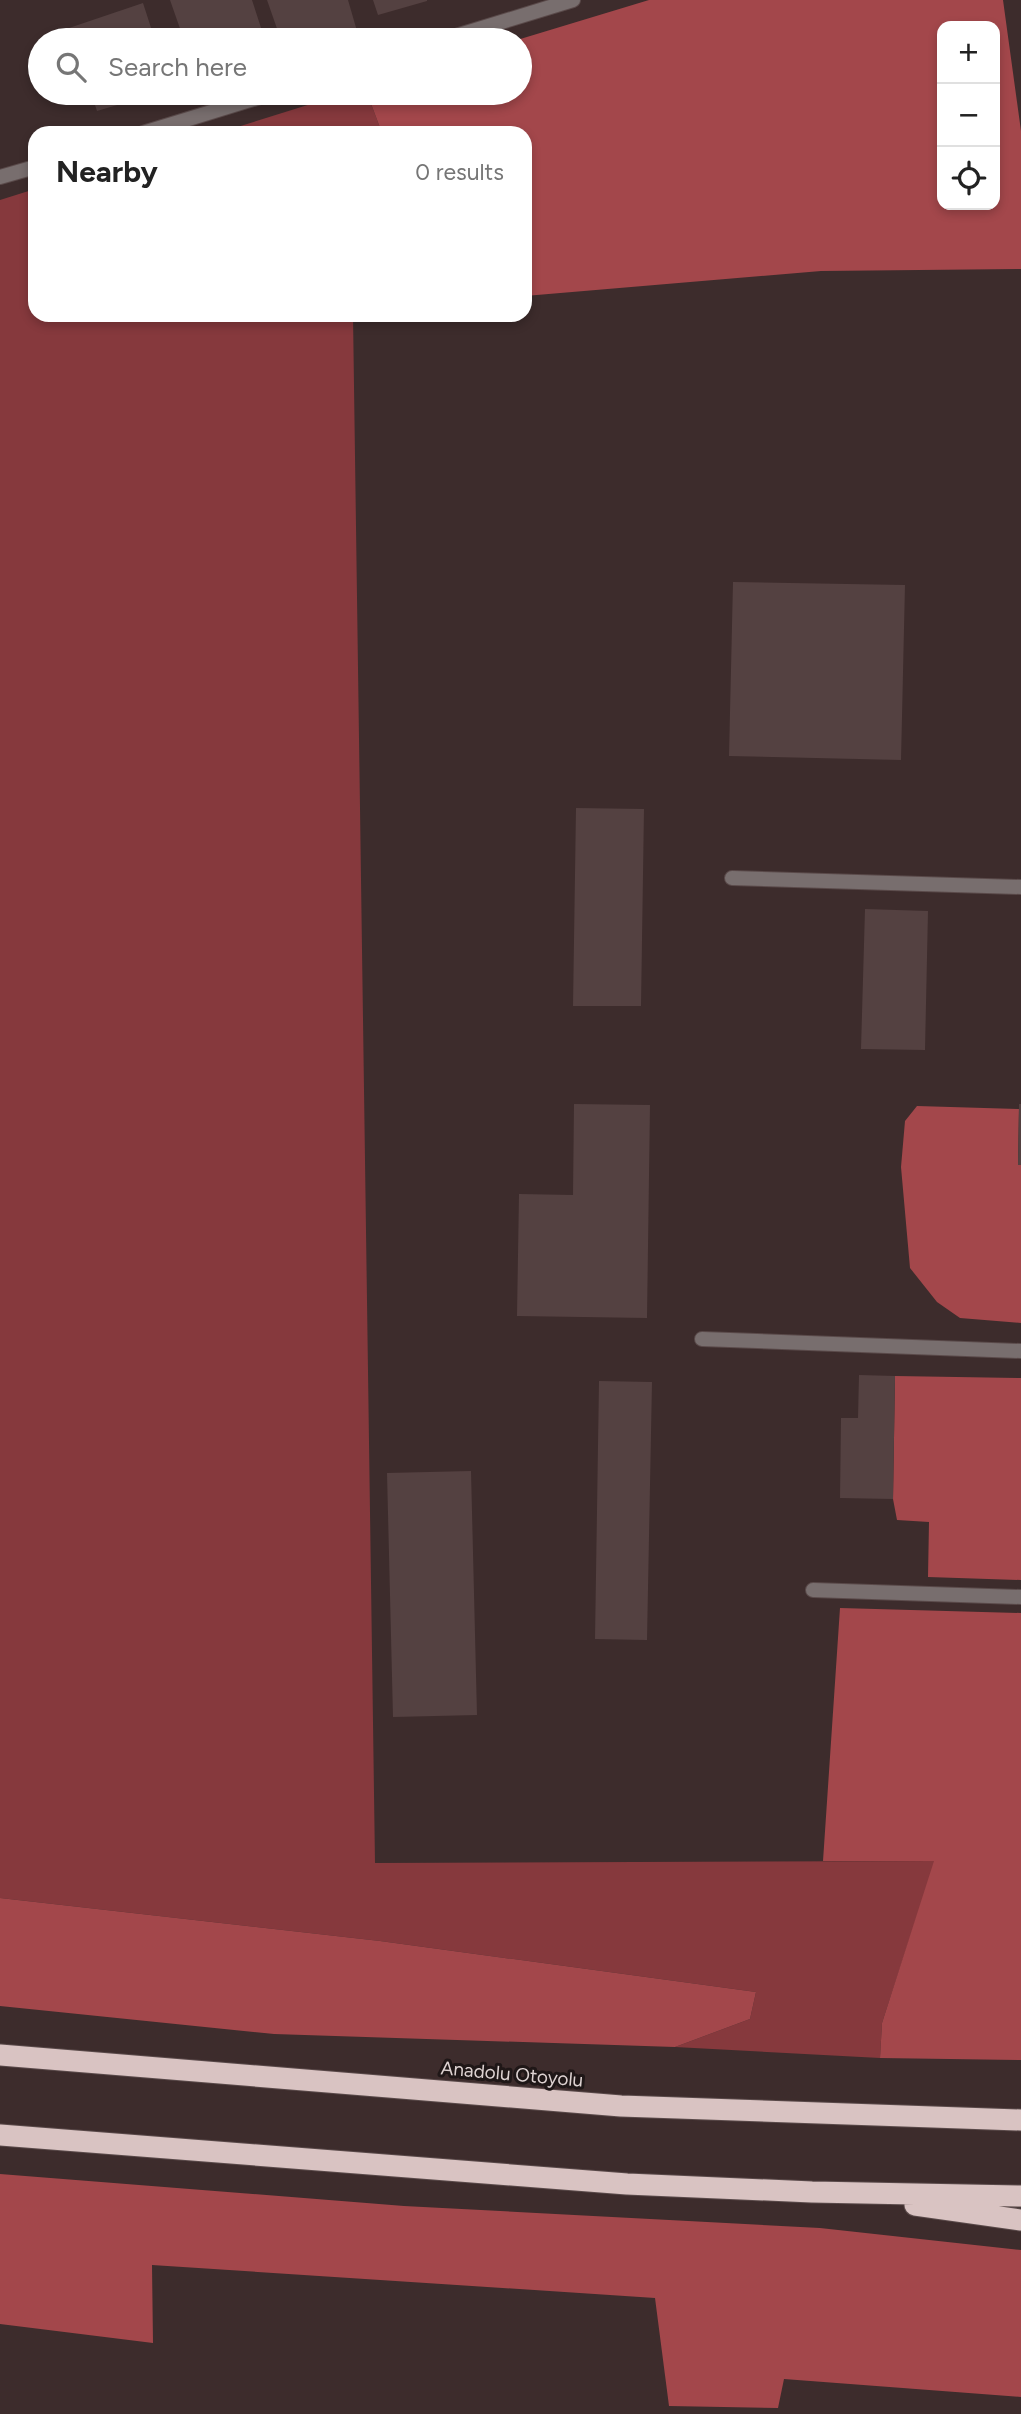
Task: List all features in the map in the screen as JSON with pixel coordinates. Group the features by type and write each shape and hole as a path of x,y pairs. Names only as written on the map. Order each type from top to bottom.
{"highway":[{"name":"Anadolu Otoyolu","path":"0,2055 621,2106 1021,2120"},
{"path":"0,2135 627,2184 812,2192 1021,2196"},
{"path":"812,2192 1021,2220"}],"street":[{"path":"482,28 573,0"},
{"path":"167,126 235,105"},
{"path":"0,177 28,169"},
{"path":"732,878 1021,887"},
{"path":"702,1339 1021,1351"},
{"path":"813,1590 1021,1597"}],"shaded area":[{"path":"649,0 1003,0 1021,131 1021,269 821,271 532,295 532,126 379,126 372,105 532,105 532,35"},
{"path":"308,105 372,105 379,126 240,126"},
{"path":"28,191 28,322 353,322 375,1863 935,1861 882,2023 880,2058 675,2047 750,2019 756,1992 380,1941 0,1898 0,200"},
{"path":"917,1106 1019,1109 1021,1323 960,1318 937,1302 910,1268 901,1167 905,1121"},
{"path":"895,1376 1021,1378 1021,1580 928,1577 929,1522 897,1520 893,1499"},
{"path":"840,1608 1021,1613 1021,2060 880,2058 882,2023 934,1861 823,1861"},
{"path":"0,1898 380,1941 756,1992 750,2019 675,2047 274,2034 0,2006"},
{"path":"0,2174 404,2206 820,2228 1021,2250 1021,2397 784,2379 778,2408 669,2406 655,2298 152,2265 153,2343 0,2324"}],"building":[{"path":"170,0 252,0 261,28 180,28"},
{"path":"267,0 348,0 356,28 277,28"},
{"path":"373,0 427,0 427,1 378,15"},
{"path":"143,3 151,28 69,28"},
{"path":"95,105 117,105 97,111"},
{"path":"733,582 905,585 901,760 729,756"},
{"path":"576,808 644,809 641,1006 573,1006"},
{"path":"865,909 928,911 925,1050 861,1049"},
{"path":"574,1104 650,1105 647,1318 517,1316 519,1194 573,1195"},
{"path":"1021,1104 1021,1165 1018,1165"},
{"path":"859,1375 895,1376 893,1499 840,1498 841,1418 858,1418"},
{"path":"599,1381 652,1382 647,1640 595,1639"},
{"path":"471,1471 477,1715 393,1717 387,1473"}]}
